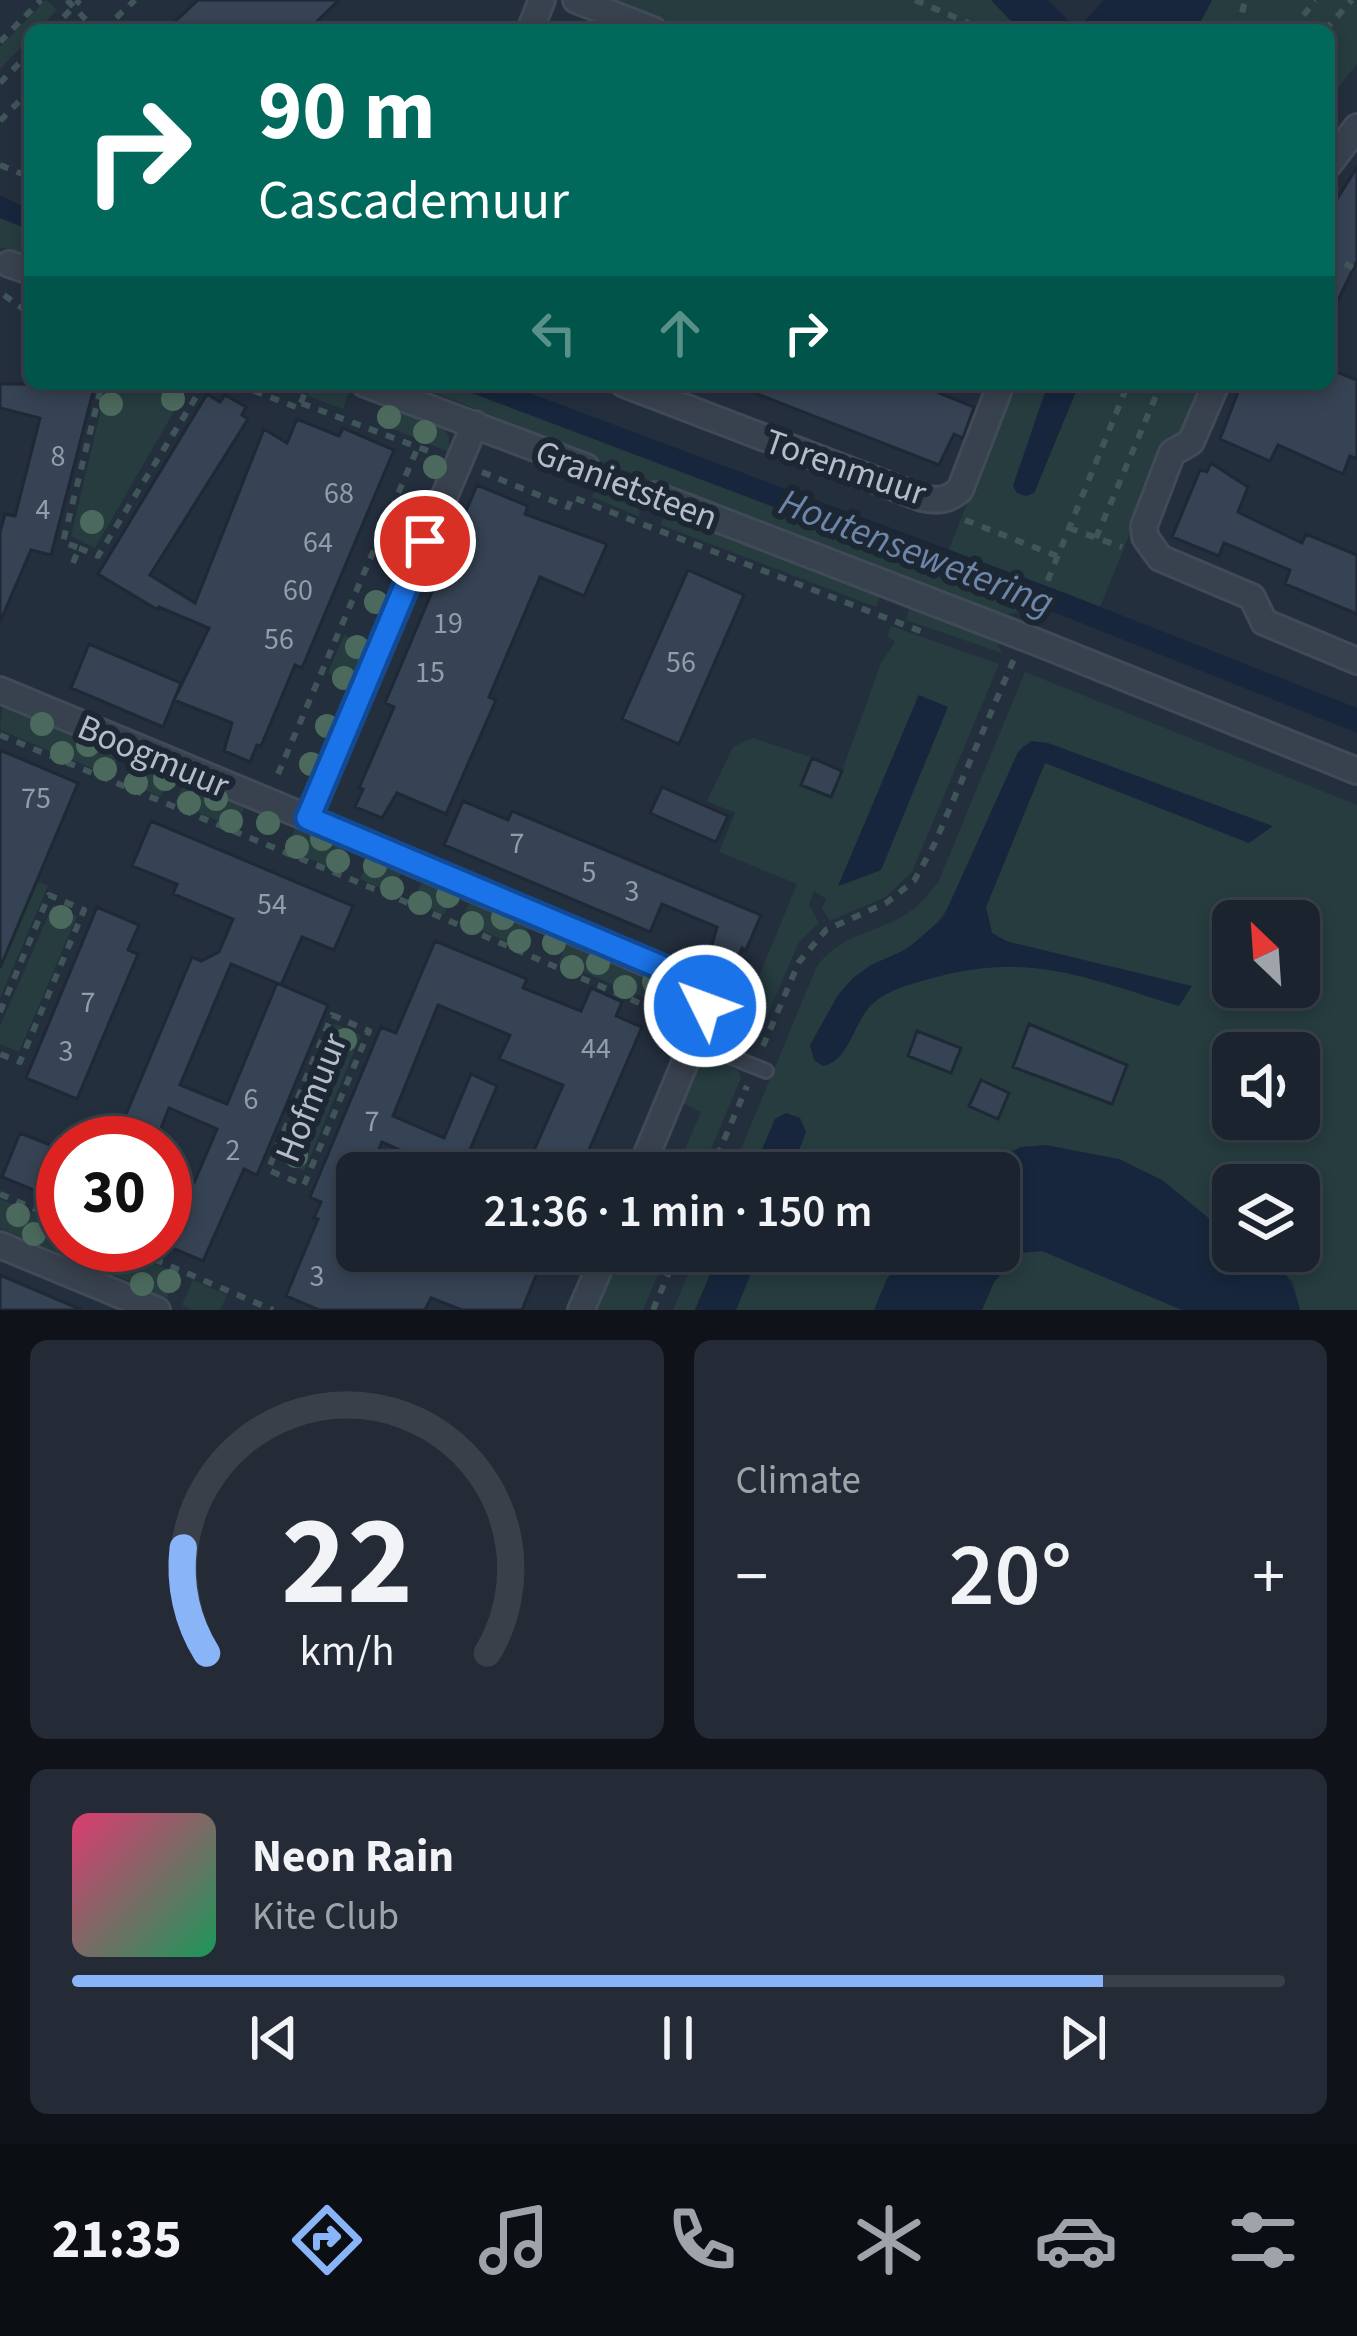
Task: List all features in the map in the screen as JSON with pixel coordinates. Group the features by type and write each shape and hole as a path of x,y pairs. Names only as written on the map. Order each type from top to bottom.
{"street":[{"path":"576,0 638,24"},
{"path":"1335,156 1357,127"},
{"name":"Granietsteen","path":"385,390 586,467"},
{"name":"Torenmuur","path":"640,390 922,498 950,499 965,481 999,390"},
{"path":"1213,390 1191,442 1172,454 1144,526 1148,545 1160,558 1252,597 1264,622 1357,661"},
{"path":"308,818 475,424"},
{"name":"Granietsteen","path":"655,495 1029,625 1357,771"},
{"name":"Boogmuur","path":"0,690 680,975 703,995 704,1017 697,1035"},
{"path":"648,1152 697,1035"},
{"path":"0,1245 157,1310"},
{"path":"581,1310 598,1272"}],"lane":[{"path":"697,1035 760,1069"}],"path":[{"path":"0,42 41,0"},
{"path":"102,24 135,0"},
{"path":"914,0 970,24"},
{"path":"1330,24 1352,0"},
{"path":"0,83 24,58"},
{"path":"0,121 24,96"},
{"path":"101,390 63,542 98,556 200,390"},
{"path":"252,390 298,408 306,390"},
{"path":"720,1152 760,1069 799,962 826,929 886,903 914,881 934,845 1126,390"},
{"path":"1096,538 1158,390"},
{"path":"301,403 568,507 572,497 928,634"},
{"path":"251,838 418,447"},
{"path":"950,499 965,520 1057,556"},
{"path":"1069,528 1127,549 1148,545"},
{"path":"74,563 79,548"},
{"path":"993,657 1022,668"},
{"path":"0,735 251,838 697,1035"},
{"path":"0,1012 49,895 84,910 20,1062 1,1056"},
{"name":"Hofmuur","path":"332,1016 351,1020 369,1031 304,1185 285,1182 268,1170 332,1016"},
{"path":"0,1194 36,1209"},
{"path":"184,1272 273,1310"},
{"path":"653,1310 669,1272"}],"green space":[{"path":"46,0 57,10 43,24 24,24 24,44 0,69 0,47"},
{"path":"608,0 991,0 1014,24 670,24"},
{"path":"1212,0 1357,0 1357,64 1335,92 1335,24 1199,24"},
{"path":"0,218 24,228 24,255 0,247"},
{"path":"106,390 187,390 95,548 71,536"},
{"path":"310,390 350,390 343,409 308,396"},
{"path":"427,390 464,390 1024,602 1020,611 1004,616 508,426 504,420"},
{"path":"1013,390 1046,390 1013,486 1034,493 1077,390 1199,392 1181,435 1168,440 1100,607 948,551"},
{"path":"390,402 442,424 449,437 449,452 381,424"},
{"path":"598,483 638,497 640,517 592,497"},
{"path":"666,511 881,594 876,607 661,525"},
{"path":"910,606 993,635 1002,653 906,620"},
{"path":"891,626 999,664 912,872 886,897 830,921 822,909 826,899 814,891 809,905 819,923 799,942 754,1046 746,1049 716,1037 712,1028 731,983 753,991 797,884 719,852 735,813 707,801 733,747 753,738 811,757 799,786 832,799 881,663 895,642 887,636","holes":["918,696 947,707 881,870 839,886"]},
{"path":"344,635 368,645 352,683 328,673"},
{"path":"1025,672 1357,805 1357,1310 1300,1310 1293,1281 1282,1272 1320,1272 1320,1164 1212,1164 1212,1221 1161,1180 1119,1159 1020,1162 1020,1152 798,1152 806,1132 775,1119 761,1152 740,1152 817,966 841,945 921,903 938,883","holes":["1023,745 1249,843 1045,762 986,907 992,933 1178,1006 1057,971 999,966 967,970 907,985 878,1000 862,1017 837,1060 891,958 928,934 954,900"]},
{"path":"3,701 113,747 118,758 110,776 0,730"},
{"path":"144,762 171,773 161,797 127,783 133,768"},
{"path":"186,778 246,803 236,828 175,803"},
{"path":"298,822 348,843 336,870 286,849"},
{"path":"371,854 402,869 395,894 360,879"},
{"path":"424,880 454,890 444,915 411,901"},
{"path":"37,881 48,886 0,998 0,969"},
{"path":"472,897 532,922 521,947 461,922"},
{"path":"53,905 77,916 19,1052 0,1044 0,1026"},
{"path":"569,937 681,988 688,1003 686,1015 559,962"},
{"path":"335,1024 361,1035 304,1171 277,1160"},
{"path":"708,1057 737,1070 741,1078 710,1152 684,1152 701,1112 681,1102 698,1062"},
{"path":"0,1199 36,1214 36,1243 0,1228"},
{"path":"1043,1251 1182,1310 982,1310 1003,1272 1020,1272 1020,1253"},
{"path":"175,1272 177,1273 167,1298 110,1273"},
{"path":"610,1272 659,1272 643,1310 594,1310"},
{"path":"689,1272 711,1272 695,1310 673,1310"},
{"path":"751,1272 892,1272 874,1310 736,1310"},
{"path":"193,1280 227,1295 220,1310 182,1305"}],"water":[{"path":"991,0 1048,0 1072,24 1014,24"},
{"path":"1104,0 1212,0 1199,24 1082,24"},
{"path":"0,195 24,207 24,228 0,218"},
{"name":"Houtensewetering","path":"464,390 521,390 1065,593 1357,708 1357,733 1061,615"},
{"path":"1046,390 1077,390 1034,493 1017,493 1013,486"},
{"path":"919,695 948,707 881,870 838,886"},
{"path":"1031,741 1048,743 1273,826 1249,843 1045,763 986,907 992,933 1006,941 1192,986 1179,1006 1058,971 968,970 909,984 879,998 840,1056 823,1066 814,1060 810,1045 838,995 853,978 907,949 943,918 1018,752"},
{"path":"786,1113 800,1118 806,1132 798,1152 761,1152 775,1119"},
{"path":"1046,1145 1119,1159 1162,1180 1212,1221 1212,1272 1283,1272 1300,1310 1182,1310 1042,1251 1020,1253 1020,1152 1011,1152"},
{"path":"711,1272 751,1272 736,1310 695,1310"},
{"path":"892,1272 1003,1272 982,1310 874,1310"}],"building":[{"path":"198,0 339,0 314,24 172,24"},
{"path":"1357,167 1357,261 1335,307 1335,202"},
{"path":"1335,371 1357,380 1357,459 1350,456 1343,474 1278,445 1270,461 1220,439 1239,390 1335,390"},
{"path":"0,384 24,384 24,390 93,390 51,555 31,550 0,622 0,532 5,514 15,516 40,418 0,408"},
{"path":"747,390 932,390 974,407 963,438 954,434 939,465"},
{"path":"207,394 220,402 225,395 246,407 242,415 248,419 150,575 195,603 264,429 287,443 297,419 339,436 343,428 394,450 302,668 295,665 250,762 224,751 232,723 174,700 209,628 158,610 98,574"},
{"path":"1211,463 1248,487 1238,512 1302,543 1306,534 1357,555 1357,614 1285,584 1290,570 1224,543 1219,556 1172,537 1200,470 1207,472"},
{"path":"477,485 528,506 525,514 607,544 584,596 540,577 489,697 496,700 446,814 397,793 382,818 355,807 363,789 359,788 394,707 385,703"},
{"path":"688,570 744,595 679,744 622,719"},
{"path":"89,644 181,683 163,727 71,688"},
{"path":"0,750 78,783 0,968"},
{"path":"812,758 842,771 831,797 801,785"},
{"path":"662,787 728,816 716,842 650,813"},
{"path":"463,801 508,820 512,811 761,915 746,950 742,948 735,966 709,956 717,927 662,904 650,932 444,845"},
{"path":"151,821 353,906 334,950 302,937 281,985 328,1005 257,1175 244,1169 203,1261 192,1256 192,1187 217,1129 169,1108 166,1116 125,1116 192,957 201,961 219,952 233,919 173,894 177,884 132,866","holes":["231,964 277,983 227,1104 180,1085"]},
{"path":"97,907 139,925 128,950 138,954 77,1099 26,1078"},
{"path":"435,941 527,979 523,988 581,1011 591,988 622,1002 616,1016 642,1027 588,1152 533,1152 563,1085 499,1059 510,1035 438,1005 393,1116 444,1138 471,1074 497,1086 469,1152 404,1152 382,1142 378,1152 336,1152 336,1272 537,1272 522,1310 462,1310 431,1298 425,1310 319,1310 286,1296 318,1219 314,1218 321,1202 310,1197 381,1027 396,1033"},
{"path":"1029,1024 1127,1065 1112,1104 1013,1067"},
{"path":"917,1031 961,1048 951,1073 908,1056"},
{"path":"981,1080 1009,1093 998,1119 969,1106"},
{"path":"20,1133 36,1139 36,1191 2,1177"},
{"path":"0,1275 82,1310 0,1310"}],"route":[{"path":"425,541 308,818 680,975 694,983 705,1006"}]}
